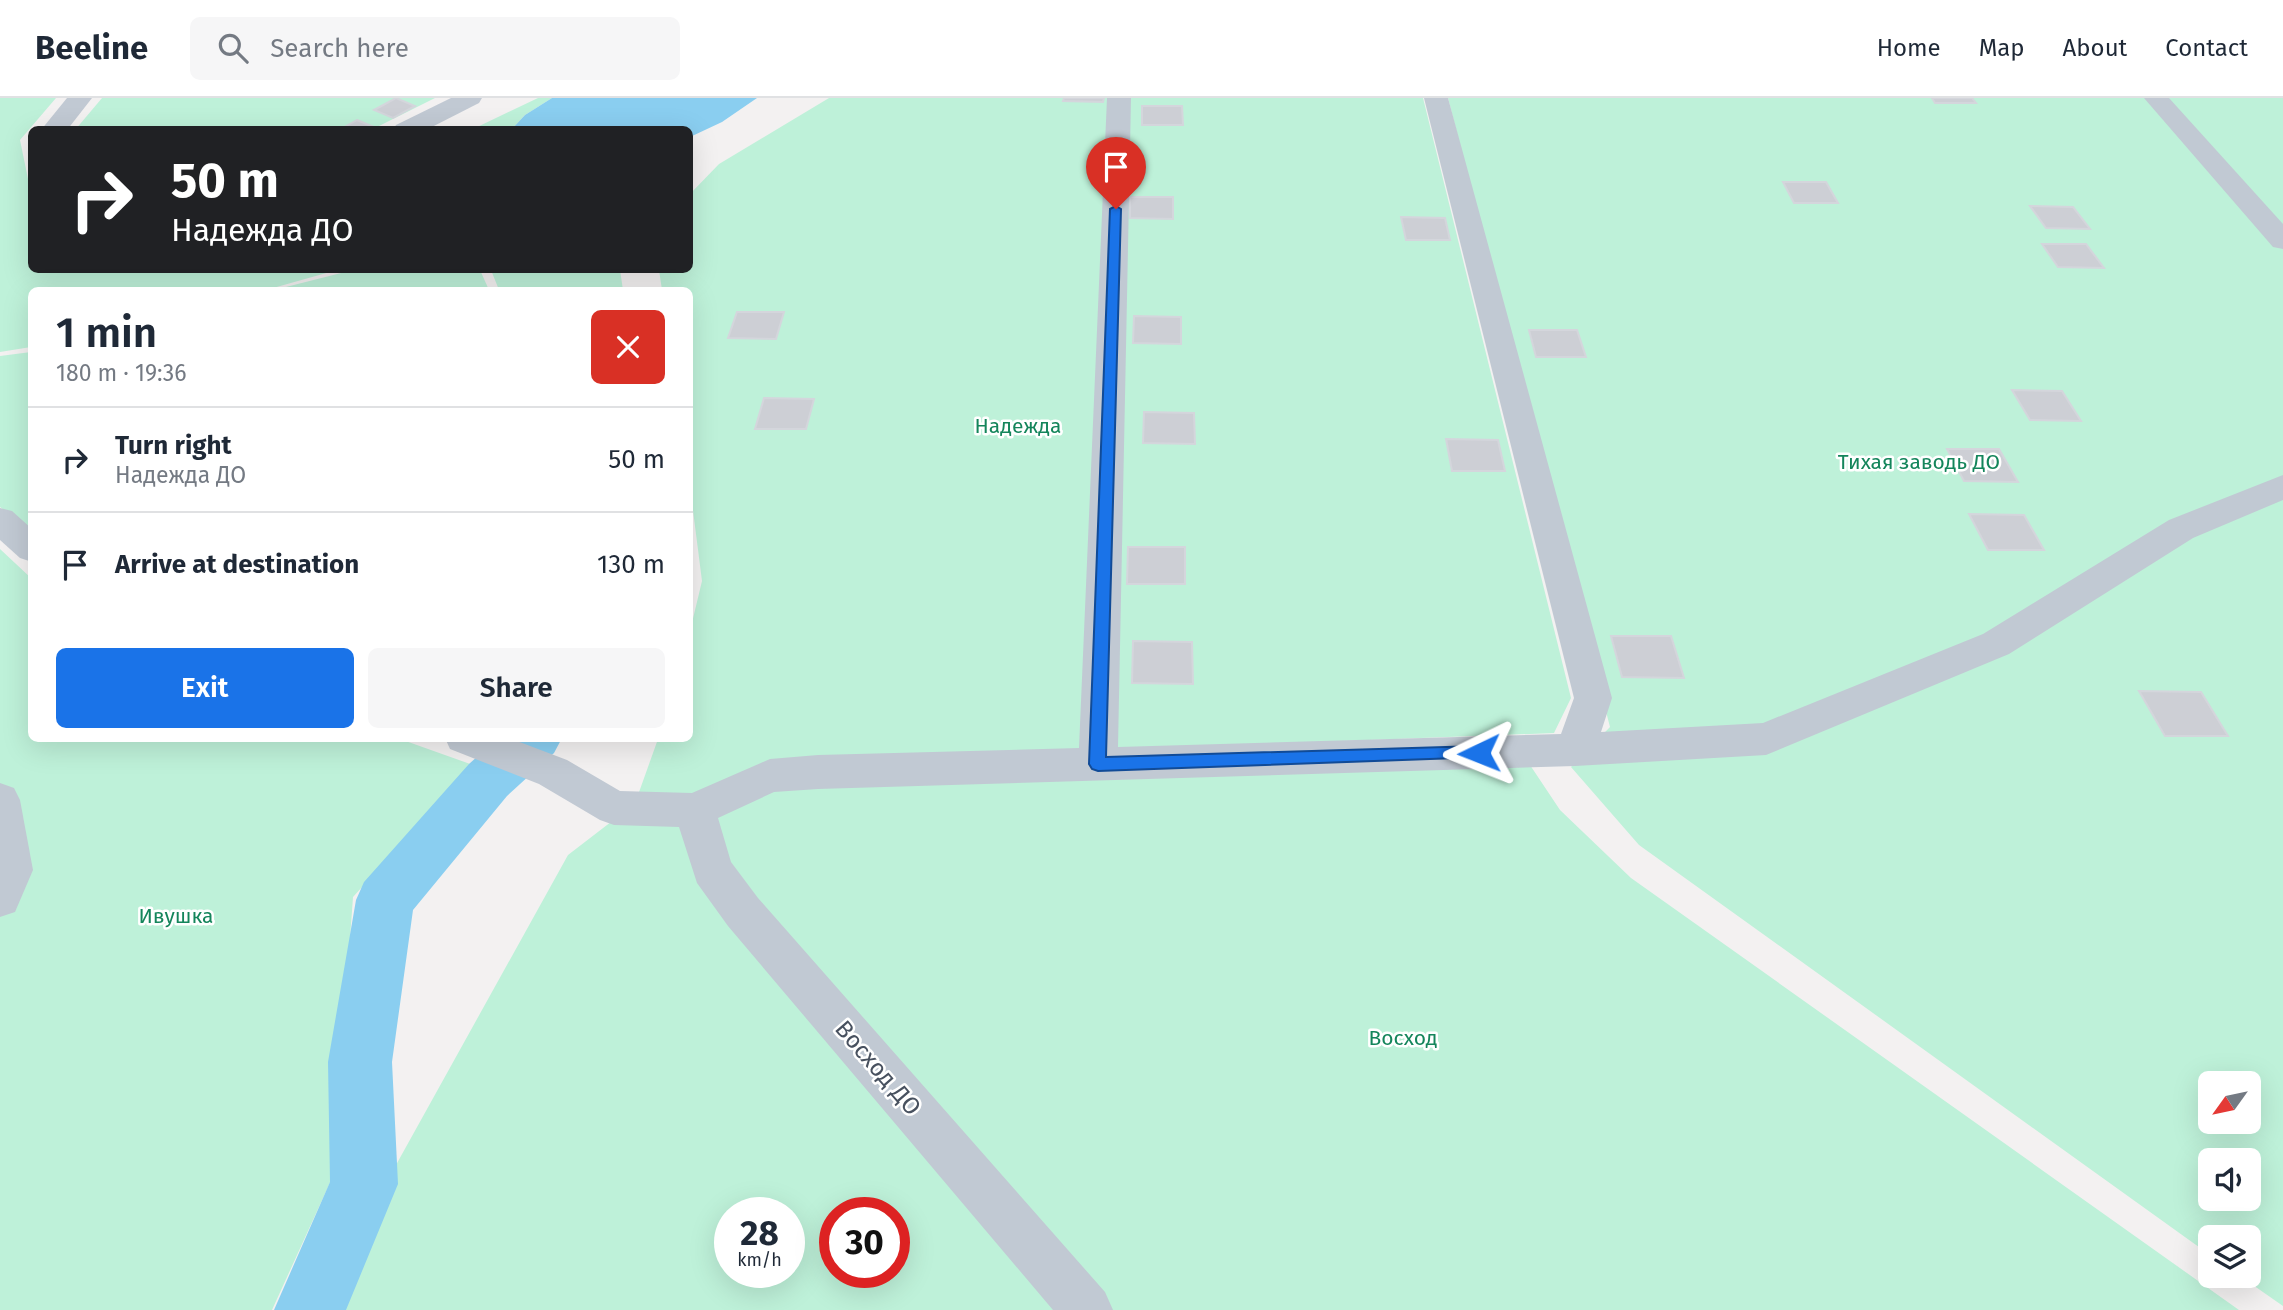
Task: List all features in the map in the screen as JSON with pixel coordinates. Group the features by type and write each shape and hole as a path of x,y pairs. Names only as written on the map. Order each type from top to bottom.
{"street":[{"path":"56,126 80,98"},
{"path":"413,126 470,98"},
{"path":"1098,764 1119,98"},
{"path":"1436,98 1593,698 1575,750"},
{"path":"2156,98 2283,241"},
{"path":"475,742 554,772 614,808 695,810 770,776 831,771 1575,750 1766,739 1996,644 2181,529 2283,487"},
{"path":"0,520 28,545"},
{"path":"0,800 12,870 0,898"},
{"name":"Восход ДО","path":"695,810 712,870 743,912 1087,1310"}],"green space":[{"path":"0,98 56,98 32,126 28,126 28,131 20,140 28,179 28,273 326,273 277,287 28,287 28,347 0,352"},
{"path":"102,98 435,98 379,126 78,126"},
{"path":"538,98 552,98 525,115 515,126 479,126"},
{"name":"Надежда","path":"829,98 1423,98 1571,698 1554,733 764,763 693,795 638,795 657,742 693,742 693,618 702,581 693,510 693,287 662,287 659,273 693,273 693,191 719,164"},
{"name":"Тихая заводь ДО","path":"1448,98 2283,98 2283,1306 2257,1288 2261,1288 2261,1225 2198,1225 2198,1246 1639,845 1571,767 1610,727"},
{"path":"341,273 481,273 488,287 286,287"},
{"path":"492,273 620,273 623,287 498,287"},
{"path":"28,352 28,530 0,507 0,356"},
{"name":"Ивушка","path":"0,549 28,575 28,742 408,742 473,765 353,897 333,1176 272,1310 0,1310"},
{"name":"Восход","path":"1528,762 1560,810 1631,878 2198,1281 2198,1288 2208,1288 2239,1310 333,1310 386,1183 568,855 620,815 770,786"}],"water":[{"path":"552,98 757,98 722,122 693,136 693,126 515,126 525,115"}],"building":[{"path":"396,98 415,106 393,118 374,110"},
{"path":"1064,98 1104,98 1103,102 1063,101"},
{"path":"1932,98 1972,98 1976,103 1935,103"},
{"path":"1142,106 1182,106 1183,125 1142,125"},
{"path":"357,120 371,126 346,126"},
{"path":"1783,182 1826,182 1838,203 1794,203"},
{"path":"1130,197 1173,197 1173,219 1130,218"},
{"path":"2030,206 2073,207 2090,229 2046,228"},
{"path":"1401,217 1445,218 1450,240 1406,240"},
{"path":"2042,244 2086,244 2104,268 2058,267"},
{"path":"737,312 784,312 776,339 728,338"},
{"path":"1134,316 1181,317 1181,344 1133,343"},
{"path":"1529,330 1577,330 1586,357 1536,357"},
{"path":"2012,390 2062,391 2081,421 2030,420"},
{"path":"764,398 814,399 806,429 755,429"},
{"path":"1144,412 1194,413 1195,444 1143,443"},
{"path":"1446,439 1498,440 1505,471 1452,471"},
{"path":"1947,449 1999,449 2018,482 1964,481"},
{"path":"1969,514 2024,515 2044,550 1988,550"},
{"path":"1128,547 1185,547 1185,584 1127,584"},
{"path":"1611,636 1671,636 1684,678 1622,677"},
{"path":"1133,641 1192,642 1193,684 1132,683"},
{"path":"2139,691 2201,692 2228,736 2165,736"}],"waterway":[{"path":"310,1310 364,1184 360,1062 385,900 488,780 531,742"}],"route":[{"path":"1116,209 1098,764 1479,753"}]}
